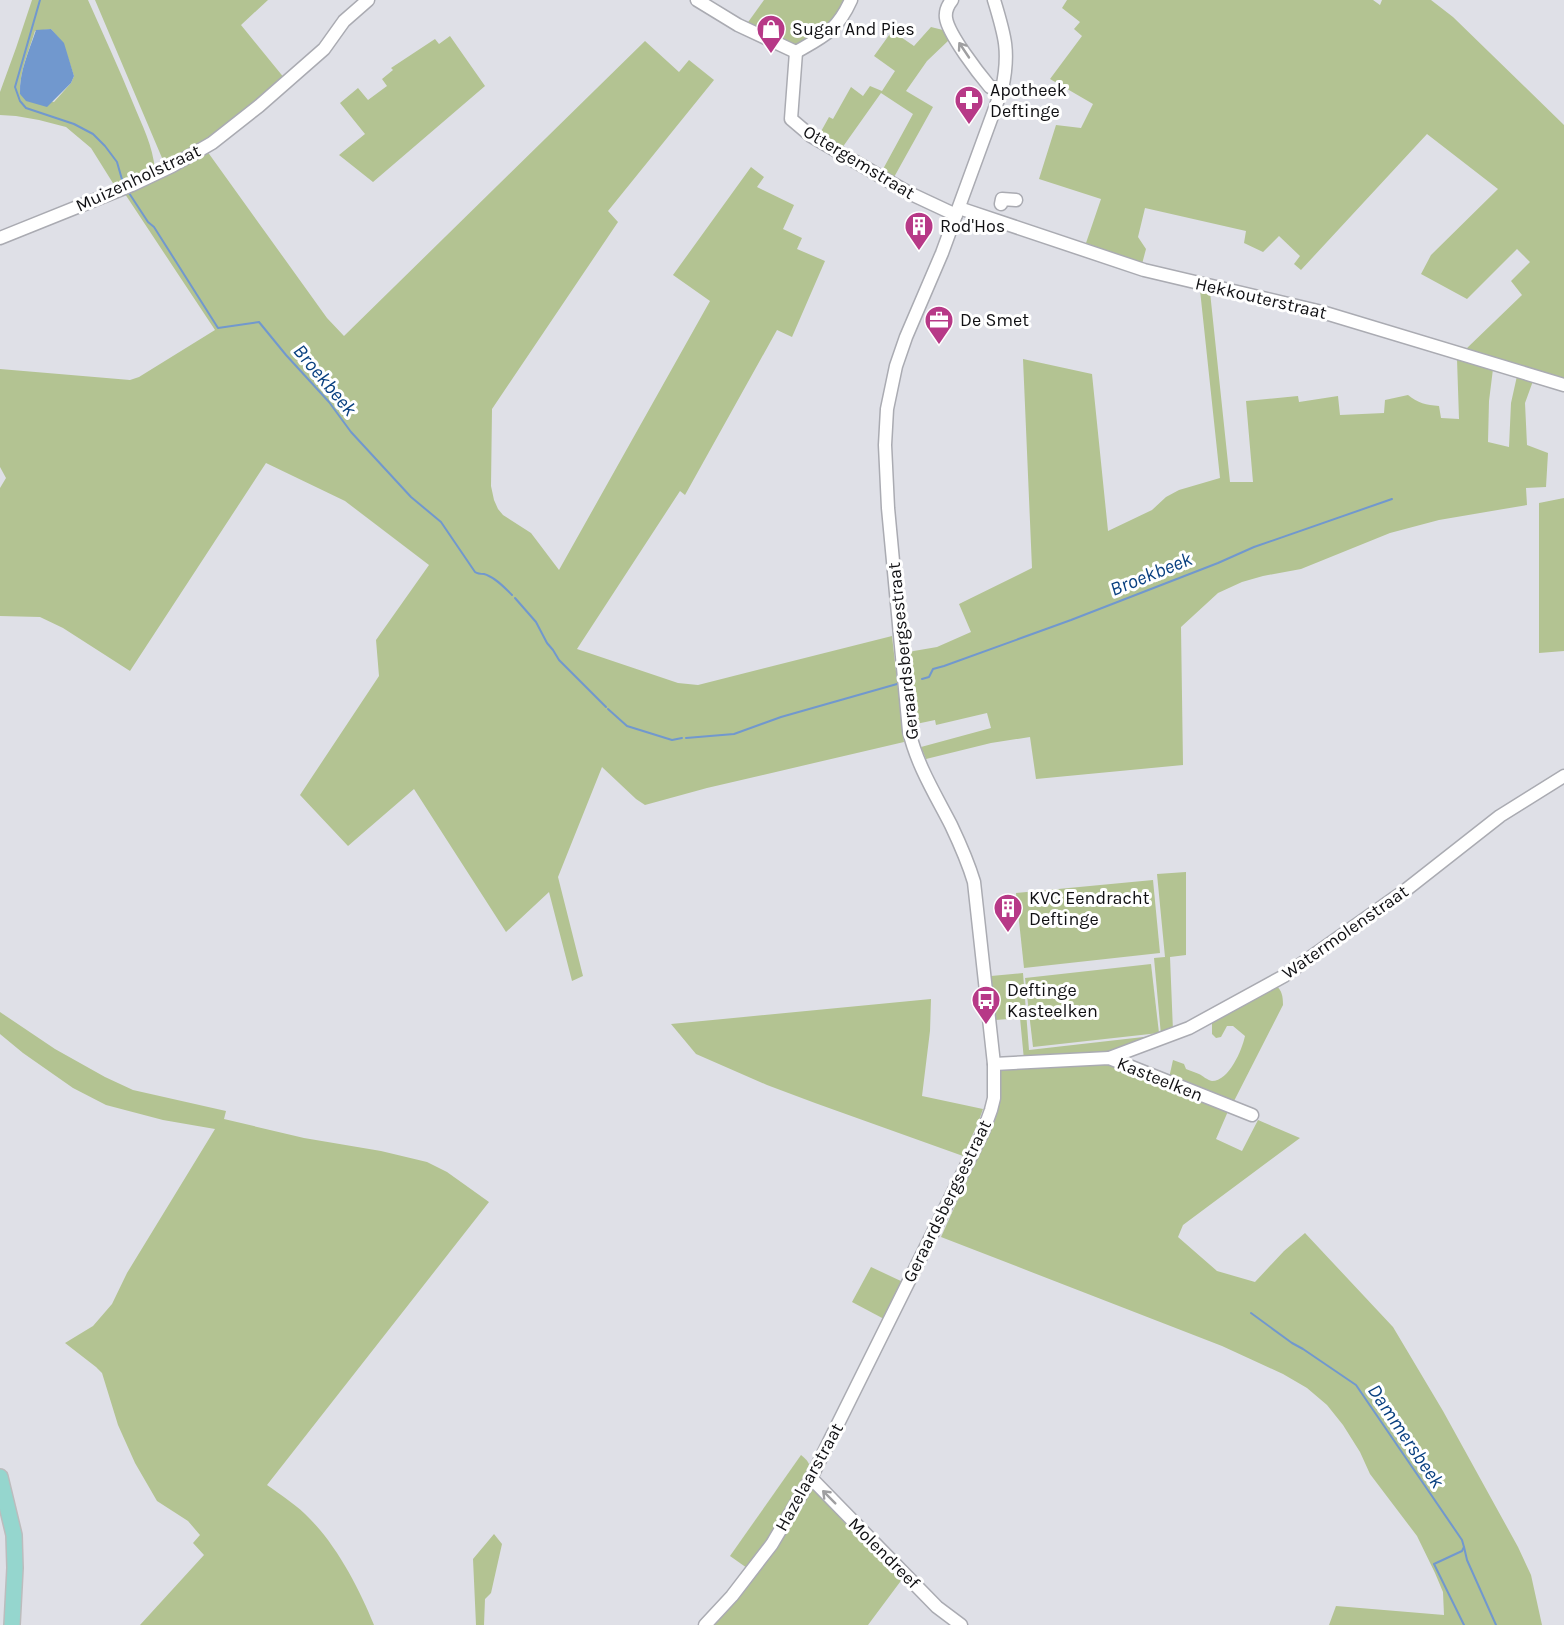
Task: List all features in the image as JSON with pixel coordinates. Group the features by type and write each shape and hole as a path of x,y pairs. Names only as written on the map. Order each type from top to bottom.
{"main road":[{"path":"0,1477 14,1535 15,1568 8,1614"}],"street":[{"name":"Muizenholstraat","path":"0,238 132,185 212,143 259,106 324,49 344,21 368,0"},
{"path":"698,0 738,25 796,52 833,29 844,16 851,0"},
{"path":"952,0 946,14 948,27 990,87 1002,89"},
{"name":"Geraardsbergsestraat","path":"892,1315 988,1119 994,1098 994,1064 974,882 951,825 912,746 909,731 888,508 885,446 887,409 896,366 958,211 1002,89 1007,55 1003,28 994,0"},
{"name":"Ottergemstraat","path":"796,52 792,119 811,136 909,193 958,211"},
{"path":"998,213 1002,199 1016,200"},
{"name":"Hekkouterstraat","path":"958,211 998,213 1144,270 1322,312 1564,385"},
{"name":"Watermolenstraat","path":"1109,1058 1189,1028 1284,976 1407,889 1500,816 1564,776"},
{"name":"Kasteelken","path":"994,1064 1109,1058 1252,1115"},
{"name":"Hazelaarstraat","path":"705,1625 732,1596 766,1552 811,1478 892,1315"},
{"name":"Molendreef","path":"811,1478 938,1607 961,1625"}],"green space":[{"path":"32,0 88,0 147,136 155,170 116,188 91,148 66,127 39,120 0,115 0,92","holes":["51,29 63,43 74,76 71,83 54,102 20,94 23,70 35,31"]},
{"path":"95,0 268,0 241,25 285,79 230,125 165,165"},
{"path":"764,0 847,0 837,20 803,44 795,45 746,25"},
{"path":"1067,0 1373,0 1380,5 1382,0 1431,0 1453,17 1564,125 1564,380 1466,349 1522,295 1511,281 1530,262 1517,249 1467,299 1421,274 1431,255 1498,189 1427,134 1301,270 1294,264 1300,256 1279,236 1263,252 1244,243 1246,231 1145,208 1138,237 1146,249 1142,264 1086,243 1101,199 1039,179 1056,125 1081,128 1093,104 1050,79 1082,36 1074,29 1080,22 1062,8"},
{"path":"931,27 943,30 949,40 927,61 906,91 933,107 893,179 882,171 913,114 881,93 842,148 819,135 829,117 833,119 851,87 863,96 870,86 882,91 895,71 874,56 892,31 914,46"},
{"path":"450,36 485,86 373,182 339,155 365,134 340,103 358,88 368,100 387,86 382,79 393,70 391,68 435,39 439,44"},
{"path":"645,41 679,72 689,60 714,80 608,211 618,222 492,409 491,486 494,500 503,515 531,533 559,570 710,301 673,275 751,167 764,177 757,187 794,205 783,229 802,238 797,249 825,261 792,337 777,330 685,495 680,491 577,649 678,683 698,685 892,636 904,742 707,788 645,805 602,767 558,877 583,976 572,981 549,892 506,932 414,789 348,846 300,795 379,676 376,640 429,565 345,501 266,463 130,671 63,628 40,617 0,616 0,488 6,478 0,467 0,369 130,380 139,377 215,330 125,194 207,151 327,318 344,336"},
{"path":"1200,290 1210,292 1230,482 1253,482 1246,401 1298,396 1299,402 1338,396 1340,415 1384,413 1385,400 1408,395 1422,403 1439,406 1441,418 1459,419 1457,359 1493,369 1489,401 1488,442 1509,447 1511,403 1517,376 1533,381 1525,403 1527,445 1548,453 1546,487 1526,488 1527,505 1439,520 1390,533 1301,569 1242,582 1218,593 1181,627 1183,765 1036,779 1030,737 991,743 926,759 921,747 991,728 987,713 936,725 935,720 916,724 908,652 937,647 971,632 959,604 1032,568 1023,359 1092,374 1108,531 1152,510 1166,497 1179,490 1220,478"},
{"path":"1564,498 1564,651 1539,653 1539,503"},
{"path":"1186,872 1186,955 1170,957 1173,1031 1107,1054 1024,1060 1020,1018 996,1020 991,976 1023,973 1029,1050 1161,1035 1154,958 1165,957 1157,874"},
{"path":"1153,880 1160,953 1024,968 1016,893"},
{"path":"1151,964 1159,1033 1033,1047 1025,978"},
{"path":"1276,985 1282,994 1283,1005 1233,1103 1169,1078 1173,1060 1212,1081 1224,1076 1234,1064 1245,1036 1233,1026 1227,1026 1221,1037 1216,1038 1212,1034 1212,1021"},
{"path":"931,999 930,1031 922,1096 983,1109 963,1156 767,1085 696,1054 671,1024"},
{"path":"0,1012 55,1049 133,1090 226,1111 224,1119 304,1138 381,1151 427,1162 447,1172 489,1202 267,1485 305,1514 320,1530 355,1583 374,1625 140,1625 204,1555 193,1543 200,1535 188,1521 157,1501 135,1463 118,1425 102,1373 65,1343 93,1326 112,1304 127,1273 215,1129 163,1120 106,1105 73,1088 0,1034"},
{"path":"1109,1062 1229,1109 1216,1139 1242,1151 1258,1120 1300,1138 1183,1225 1178,1237 1217,1271 1255,1282 1284,1251 1305,1233 1393,1327 1443,1411 1518,1547 1531,1575 1542,1625 1329,1625 1336,1606 1444,1615 1443,1592 1417,1536 1370,1474 1360,1452 1327,1405 1307,1388 1283,1374 1222,1346 941,1237 995,1117 1001,1088 1000,1071 1006,1068"},
{"path":"871,1267 903,1282 884,1319 852,1302"},
{"path":"801,1455 808,1462 810,1470 779,1524 747,1568 730,1556"},
{"path":"814,1487 903,1578 868,1625 713,1625 768,1558"},
{"path":"494,1534 502,1544 491,1593 485,1599 484,1625 476,1625 473,1559"}],"water":[{"path":"51,29 64,43 74,76 71,83 47,107 26,101 20,94 20,86 36,30"}],"waterway":[{"name":"Broekbeek","path":"40,0 15,87 20,101 26,108 74,124 93,134 117,162 123,183"},
{"name":"Broekbeek","path":"129,193 148,222 154,227 218,328 259,322 329,402 351,432 411,497 441,522 475,572 492,578 512,595"},
{"name":"Broekbeek","path":"922,679 929,677 933,669 1071,620 1254,547 1392,499"},
{"name":"Broekbeek","path":"515,598 536,622 559,660 606,707"},
{"name":"Broekbeek","path":"686,738 734,734 781,717 897,684"},
{"name":"Broekbeek","path":"608,709 627,726 672,740 682,738"},
{"name":"Dammersbeek","path":"1251,1313 1356,1385 1462,1540 1464,1547 1462,1551 1434,1564 1464,1625"},
{"name":"Dammersbeek","path":"1464,1547 1467,1560 1496,1625"}],"place":[{"name":"Sugar And Pies","path":"771,54"},
{"name":"Apotheek Deftinge","path":"969,126"},
{"name":"Rod'Hos","path":"919,252"},
{"name":"De Smet","path":"939,346"},
{"name":"KVC Eendracht Deftinge","path":"1008,934"},
{"name":"Deftinge Kasteelken","path":"986,1026"}]}
